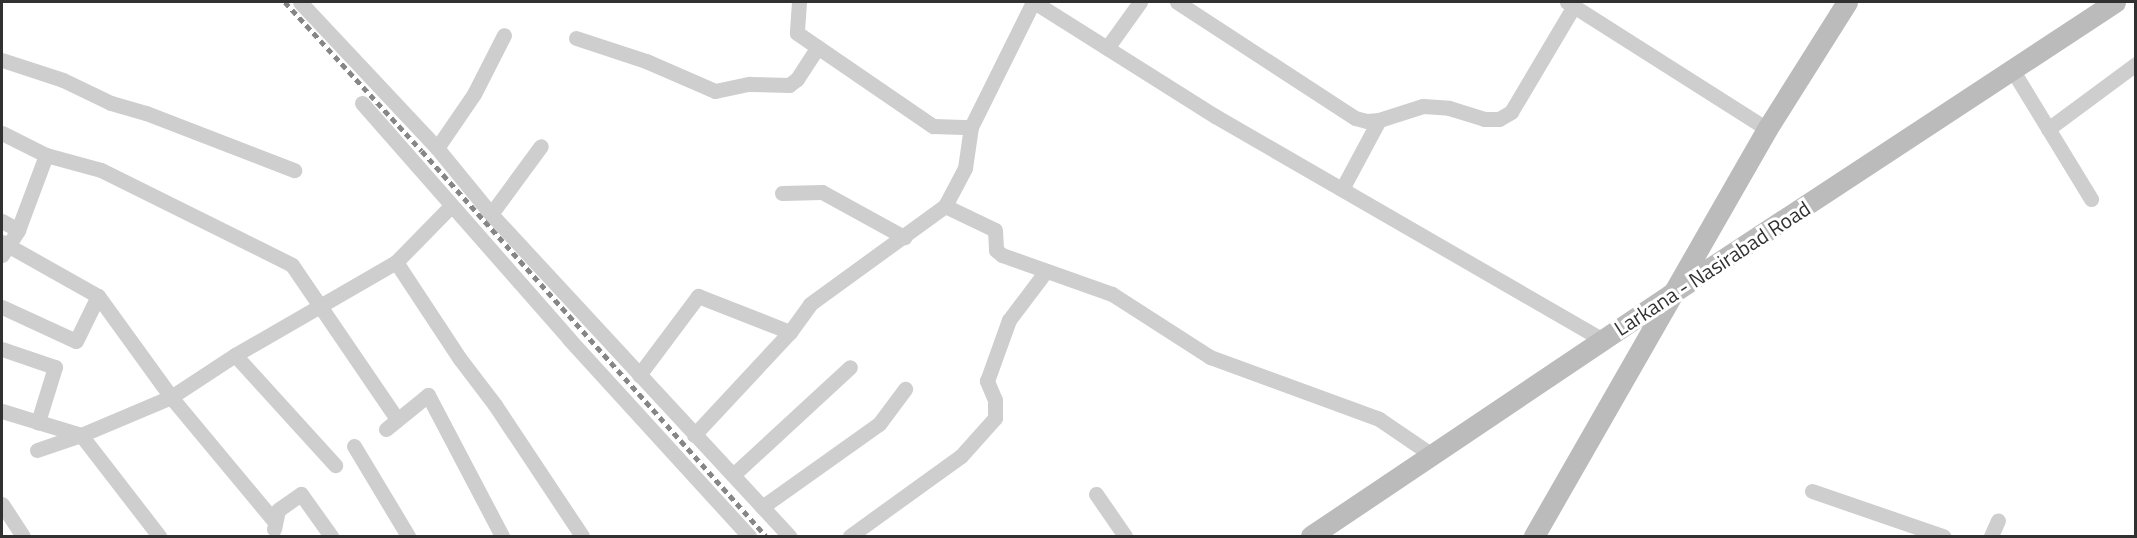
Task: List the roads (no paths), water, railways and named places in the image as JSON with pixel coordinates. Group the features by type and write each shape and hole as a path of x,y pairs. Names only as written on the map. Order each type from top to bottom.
{"main road":[{"path":"1534,537 1767,129 1847,2"},
{"name":"Larkana - Nasirabad Road","path":"1311,537 1672,293 2115,2"}],"street":[{"path":"300,2 437,148 491,214 789,537"},
{"path":"799,2 797,33 933,126 971,127"},
{"path":"694,435 790,332 810,304 945,206 965,168 971,127 1033,2 1215,116 1603,340"},
{"path":"1107,48 1140,2"},
{"path":"1177,2 1355,118 1379,120 1423,106 1449,108 1484,118 1499,118 1511,112 1570,4 1767,129"},
{"path":"437,148 474,94 504,35"},
{"path":"576,38 646,62 715,91 749,84 789,85 797,79 818,47"},
{"path":"2,60 63,80 111,103 146,112 294,170"},
{"path":"2048,129 2136,64"},
{"path":"2013,71 2091,199"},
{"path":"362,103 451,206 749,537"},
{"path":"1342,189 1379,120"},
{"path":"2,133 46,155 101,170 292,265 321,305 392,424 428,395 502,537"},
{"path":"491,214 541,146"},
{"path":"46,155 18,230 3,247 98,296 273,531"},
{"path":"782,193 822,192 904,237"},
{"path":"37,450 81,435 171,397 235,354 396,262 451,206"},
{"path":"945,206 995,230 996,250 1002,255 1112,294 1210,357 1379,419 1432,455"},
{"path":"2,221 18,230"},
{"path":"396,262 459,359 495,405 582,537"},
{"path":"850,537 961,456 995,418 995,400 987,381 1009,320 1046,271"},
{"path":"2,307 76,341 98,296"},
{"path":"639,375 698,296 790,332"},
{"path":"2,349 55,367 38,422"},
{"path":"235,354 335,465"},
{"path":"733,475 850,367"},
{"path":"762,507 879,424 905,389"},
{"path":"2,411 81,435 159,537"},
{"path":"354,446 408,537"},
{"path":"1812,491 1943,537"},
{"path":"273,531 278,510 301,494 331,537"},
{"path":"1096,494 1125,537"},
{"path":"2,504 23,537"},
{"path":"1991,537 1998,520"}],"railway":[{"path":"285,2 422,151 766,536"}]}
